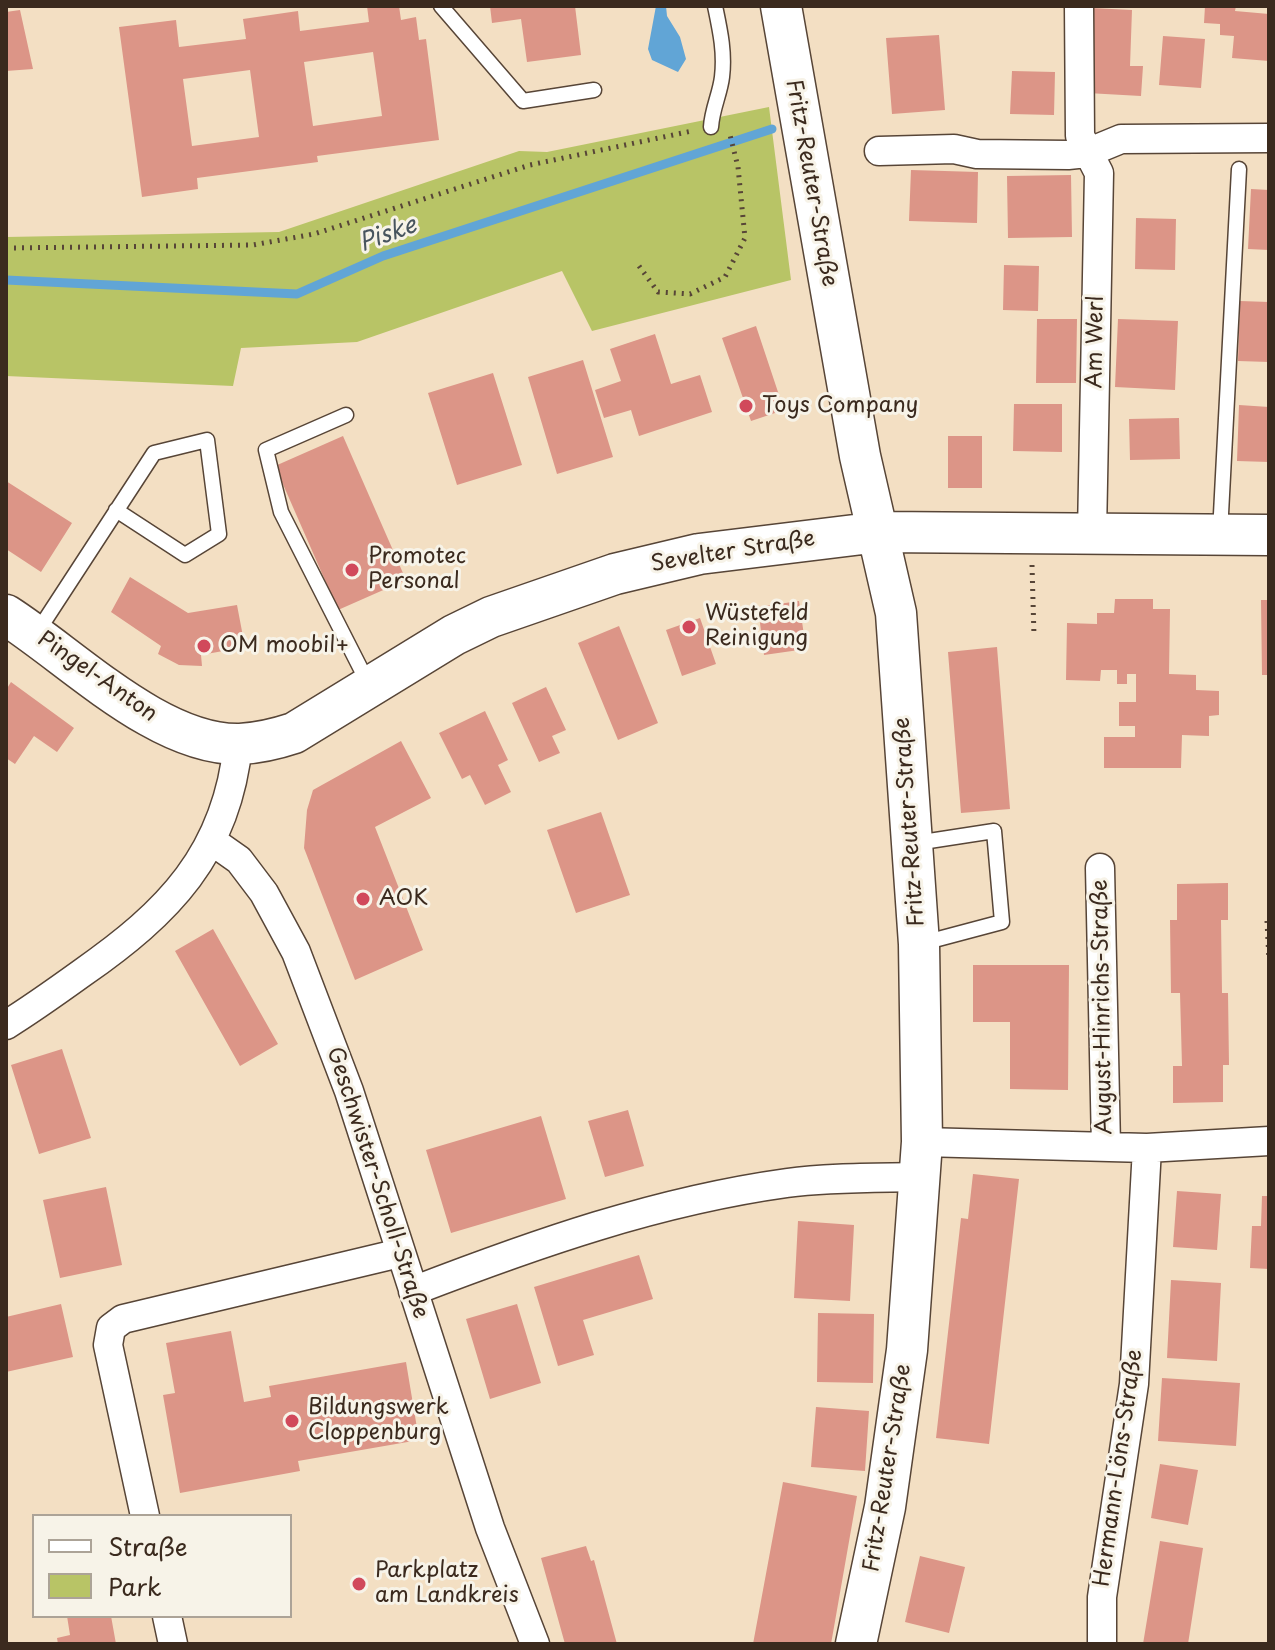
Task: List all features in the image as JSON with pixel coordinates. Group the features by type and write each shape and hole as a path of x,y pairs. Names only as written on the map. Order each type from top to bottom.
{"street":[{"name":"Fritz-Reuter-Straße","path":"781,6 860,456 896,613 919,944 922,1160 907,1350 885,1507 856,1644"},
{"name":"Am Werl","path":"1079,6 1080,136 1099,173 1092,533"},
{"path":"879,151 954,149 977,154 1087,153 1121,139 1269,138"},
{"name":"Sevelter Straße","path":"238,744 272,740 294,733 454,635 491,617 615,574 699,554 879,532 1269,535"},
{"name":"Pingel-Anton","path":"21,624 151,717 183,733 238,744"},
{"path":"6,1025 117,949 163,909 212,841 236,769 238,744"},
{"name":"Geschwister-Scholl-Straße","path":"212,841 239,860 256,882 296,952 349,1091 490,1528 535,1644"},
{"name":"August-Hinrichs-Straße","path":"1100,868 1106,1146"},
{"name":"August-Hinrichs-Straße","path":"413,1291 534,1244 672,1204 789,1182 922,1160 1106,1146 1147,1148 1269,1141"},
{"name":"Hermann-Löns-Straße","path":"1102,1644 1102,1597 1134,1384 1147,1148"},
{"path":"145,1514 108,1345 111,1328 123,1319 400,1253"},
{"path":"167,1618 173,1644"}],"lane":[{"path":"441,6 523,101 594,90"},
{"path":"711,127 722,80 724,52 715,6"},
{"path":"1220,534 1239,169"},
{"path":"346,415 266,450 281,512 370,687"},
{"path":"21,624 116,510 154,453 207,440 219,534 185,555 116,510"},
{"path":"912,844 994,831 1002,922 919,944"}],"path":[{"path":"6,248 253,245 314,234 530,165 711,127 725,128 730,134 738,167 745,238 725,277 690,294 658,292 639,266"},
{"path":"1031,532 1034,636"},
{"path":"1267,921 1269,961"}],"green space":[{"path":"769,107 791,280 592,331 562,271 357,342 241,348 233,386 6,376 6,237 279,232 519,151 547,152"}],"water":[{"path":"656,6 666,6 667,16 680,37 686,59 678,72 652,60 648,49"}],"building":[{"path":"367,6 399,6 401,20 416,17 419,40 426,39 439,140 317,156 318,162 197,178 198,189 142,197 119,27 176,20 179,47 246,39 243,19 298,11 300,31 369,22","holes":["373,52 382,116 313,126 304,62","250,70 259,137 192,146 183,79"]},
{"path":"490,6 575,6 581,55 527,62 521,19 492,23"},
{"path":"1205,6 1236,6 1235,11 1269,14 1269,61 1232,58 1234,36 1220,35 1220,24 1204,23"},
{"path":"1091,8 1132,10 1130,66 1143,66 1141,96 1087,93"},
{"path":"20,10 33,69 6,71 6,12"},
{"path":"939,35 945,110 892,114 886,38"},
{"path":"1163,36 1205,39 1201,88 1159,85"},
{"path":"1012,71 1055,72 1054,115 1010,114"},
{"path":"911,170 978,172 977,223 909,221"},
{"path":"1071,175 1072,237 1008,238 1007,176"},
{"path":"1251,189 1269,190 1269,250 1248,249"},
{"path":"1136,218 1176,219 1175,270 1135,269"},
{"path":"1004,265 1039,266 1038,311 1003,310"},
{"path":"1240,301 1269,302 1269,362 1238,361"},
{"path":"1037,319 1077,319 1076,383 1036,383"},
{"path":"1118,319 1178,321 1175,390 1115,387"},
{"path":"756,326 784,410 751,421 722,338"},
{"path":"655,334 671,384 700,375 712,412 639,436 631,410 604,418 595,390 621,381 610,349"},
{"path":"583,360 613,457 557,474 528,377"},
{"path":"493,373 522,465 457,485 428,393"},
{"path":"1014,404 1062,404 1062,452 1013,451"},
{"path":"1239,405 1269,407 1269,462 1237,461"},
{"path":"1179,418 1180,459 1130,460 1129,419"},
{"path":"343,436 406,580 338,610 275,466"},
{"path":"948,436 982,436 982,488 948,488"},
{"path":"6,481 72,523 41,572 6,549"},
{"path":"130,577 188,613 237,605 245,647 201,655 202,666 179,665 158,654 161,646 111,612"},
{"path":"1115,599 1153,599 1153,609 1170,609 1169,674 1196,675 1196,690 1219,691 1219,715 1209,716 1209,736 1182,735 1181,768 1104,768 1104,737 1135,737 1135,726 1119,726 1119,702 1136,702 1136,674 1127,674 1127,684 1117,684 1117,670 1101,670 1100,681 1066,680 1067,623 1097,624 1097,613 1114,613"},
{"path":"1261,600 1269,600 1269,675 1262,675"},
{"path":"799,601 806,649 764,655 758,607"},
{"path":"700,618 716,664 682,676 666,630"},
{"path":"619,626 658,723 618,740 578,643"},
{"path":"997,647 1010,809 961,813 948,652"},
{"path":"11,682 74,728 57,752 34,736 15,764 6,758 6,690"},
{"path":"546,687 566,730 552,736 560,753 539,762 512,703"},
{"path":"485,711 508,760 498,765 511,792 485,805 470,775 462,779 439,733"},
{"name":"AOK","path":"401,741 431,798 375,827 423,950 355,980 304,848 307,810 313,790"},
{"path":"601,812 630,895 576,913 547,830"},
{"path":"1228,883 1228,920 1221,920 1222,993 1228,993 1229,1065 1223,1065 1223,1102 1173,1103 1173,1066 1182,1066 1180,993 1171,993 1170,920 1177,920 1177,884"},
{"path":"213,929 278,1044 240,1066 175,951"},
{"path":"973,965 1069,965 1068,1090 1010,1089 1010,1022 973,1022"},
{"path":"62,1049 91,1138 39,1154 11,1065"},
{"path":"628,1110 644,1166 605,1177 588,1121"},
{"path":"541,1116 566,1199 451,1233 426,1150"},
{"path":"973,1174 1019,1179 989,1444 936,1438 961,1218 968,1219"},
{"path":"106,1187 122,1265 60,1278 43,1200"},
{"path":"1177,1191 1221,1194 1217,1250 1173,1247"},
{"path":"1262,1196 1269,1196 1269,1269 1250,1268 1252,1226 1261,1226"},
{"path":"798,1221 854,1225 850,1301 794,1298"},
{"path":"639,1255 653,1299 583,1320 594,1355 558,1366 534,1287"},
{"path":"1171,1280 1221,1283 1217,1361 1167,1358"},
{"path":"61,1304 73,1357 6,1372 6,1317"},
{"path":"517,1304 541,1383 490,1399 466,1319"},
{"path":"818,1313 874,1314 873,1383 817,1382"},
{"name":"Bildungswerk Cloppenburg","path":"231,1331 244,1402 271,1397 269,1386 406,1362 419,1440 298,1461 300,1471 180,1493 163,1395 175,1393 166,1343"},
{"path":"1162,1378 1240,1383 1236,1446 1158,1441"},
{"path":"816,1407 869,1411 865,1471 811,1467"},
{"path":"1160,1464 1198,1470 1188,1525 1151,1518"},
{"path":"783,1482 857,1496 831,1644 753,1644"},
{"path":"1160,1541 1203,1548 1188,1644 1143,1644"},
{"path":"586,1546 591,1561 594,1560 617,1644 565,1644 541,1558"},
{"path":"920,1556 965,1567 949,1633 905,1622"},
{"path":"67,1618 111,1618 116,1644 58,1644 57,1638 70,1635"}],"waterway":[{"name":"Piske","path":"6,280 297,294 383,256 772,129"}],"place":[{"name":"Toys Company","path":"746,406"},
{"name":"Promotec Personal","path":"352,570"},
{"name":"Wüstefeld Reinigung","path":"689,627"},
{"name":"OM moobil+","path":"204,646"},
{"name":"AOK","path":"363,899"},
{"name":"Bildungswerk Cloppenburg","path":"292,1421"},
{"name":"Parkplatz am Landkreis","path":"359,1584"}]}
